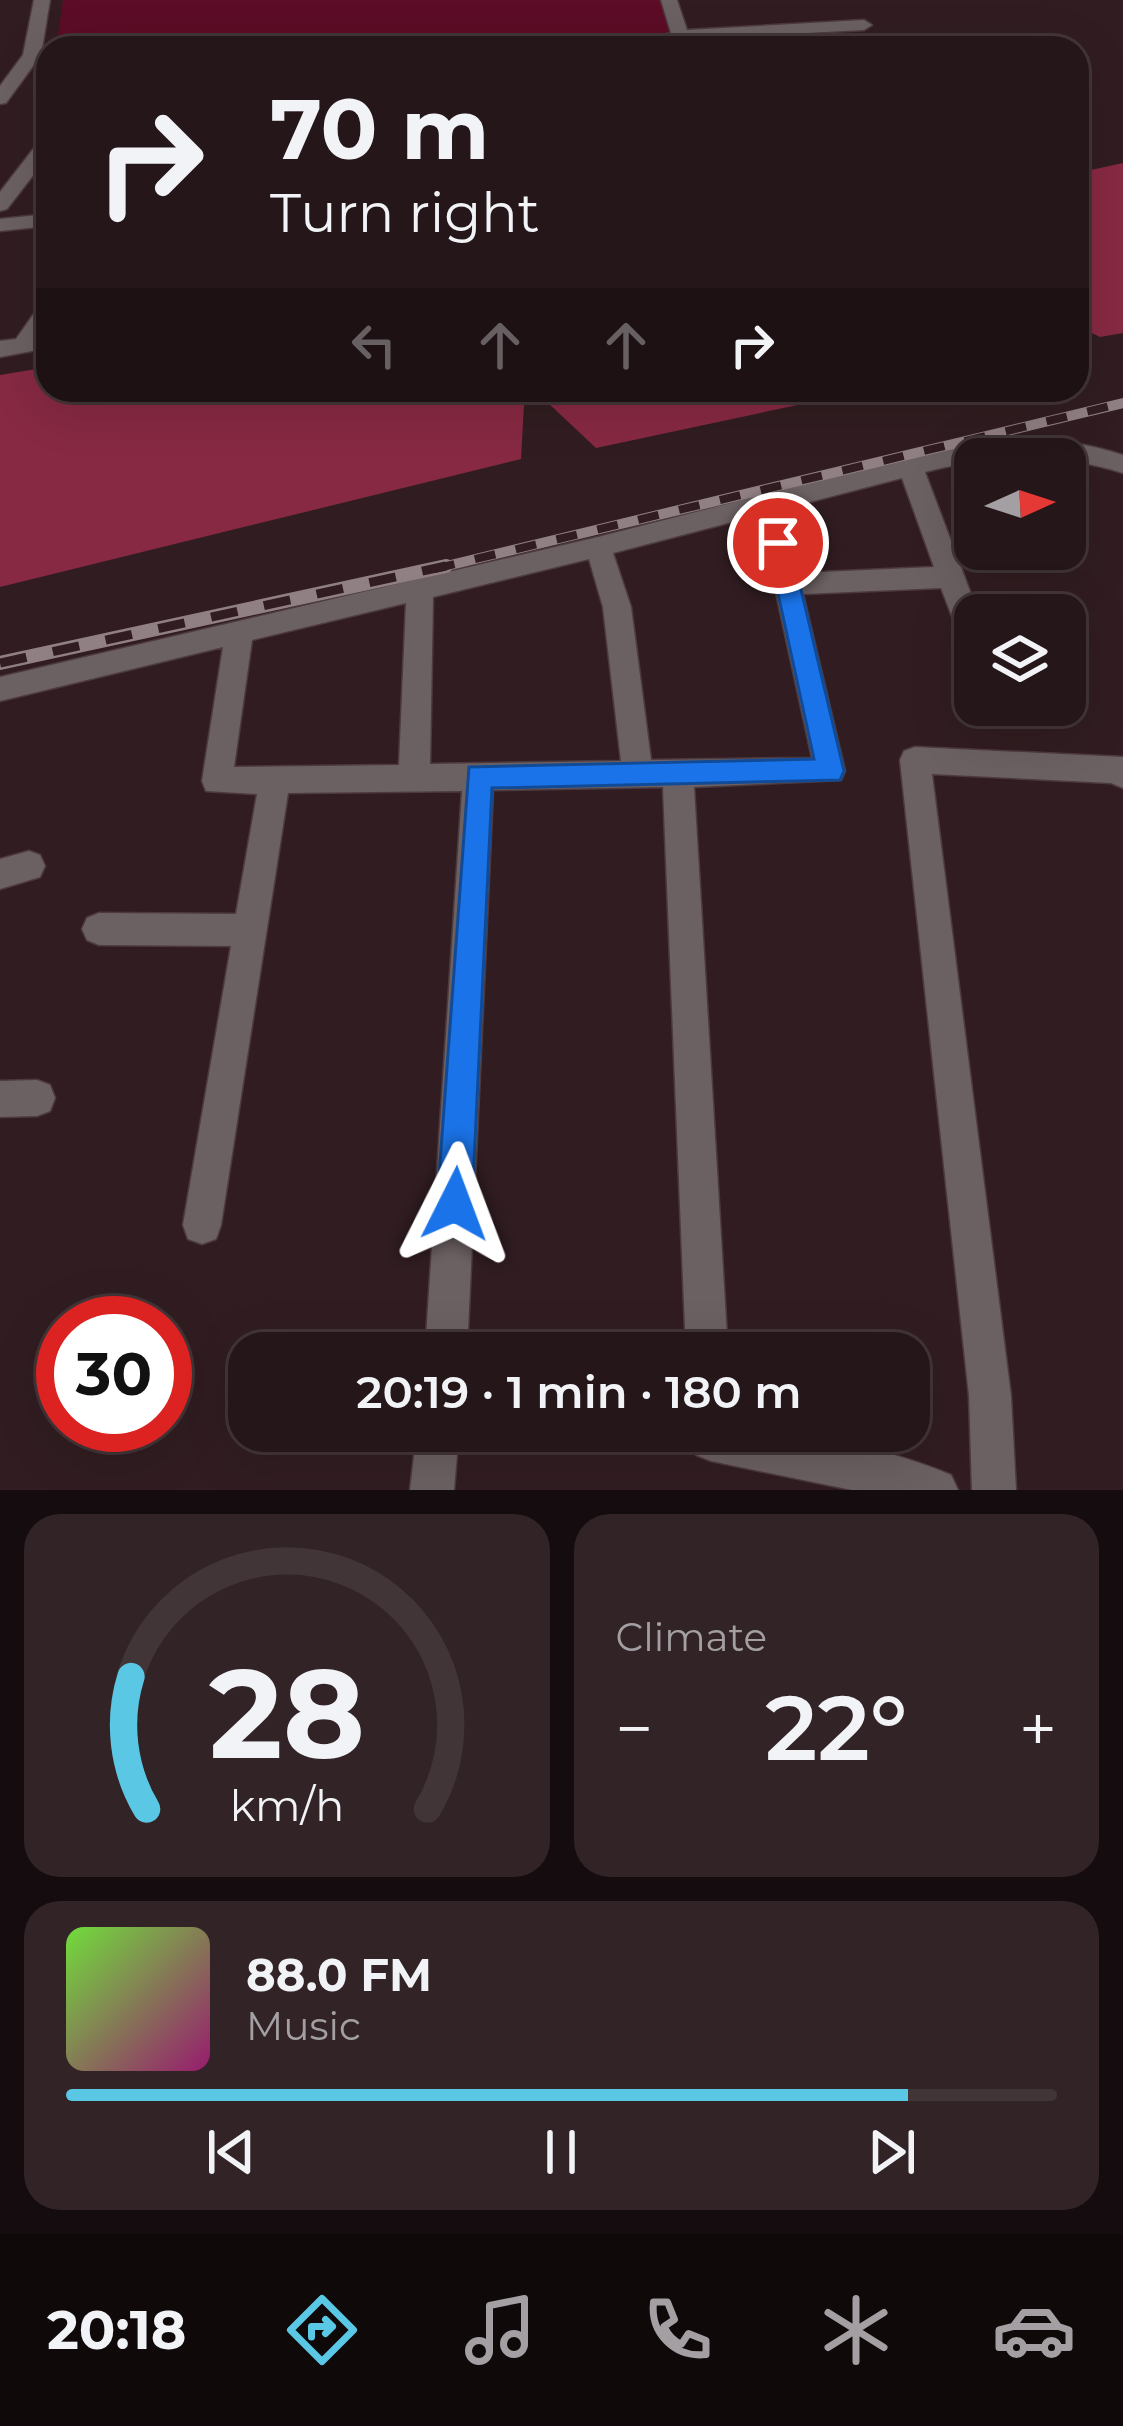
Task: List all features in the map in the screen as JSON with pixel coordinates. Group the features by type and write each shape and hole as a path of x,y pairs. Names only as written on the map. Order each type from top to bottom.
{"street":[{"path":"41,36 42,0"},
{"path":"669,0 680,35"},
{"path":"676,36 790,21 864,26"},
{"path":"0,99 24,81 36,63"},
{"path":"0,205 36,158"},
{"path":"0,225 36,221"},
{"path":"0,689 598,547 970,451 1031,444 1090,452 1123,464"},
{"path":"910,466 959,594"},
{"path":"239,633 217,781 830,771 769,502"},
{"path":"598,547 617,608 638,774"},
{"path":"788,584 953,577"},
{"path":"414,777 420,590"},
{"path":"994,1490 990,1396 915,760 1122,770 1123,775"},
{"path":"678,773 706,1332"},
{"path":"447,1332 478,776"},
{"path":"202,1225 275,779"},
{"path":"99,929 250,930"},
{"path":"432,1490 436,1452"},
{"path":"771,1452 905,1479 936,1490"}],"shaded area":[{"path":"63,0 660,0 670,31 658,36 58,36"},
{"path":"1123,163 1123,333 1100,337 1089,332 1089,170"},
{"path":"36,369 36,402 540,402 524,405 521,459 0,587 0,375"},
{"path":"547,402 812,402 596,448"}],"railway":[{"path":"434,569 1123,403"},
{"path":"0,663 446,566"}],"route":[{"path":"455,1204 478,776 830,771 778,543"}]}
